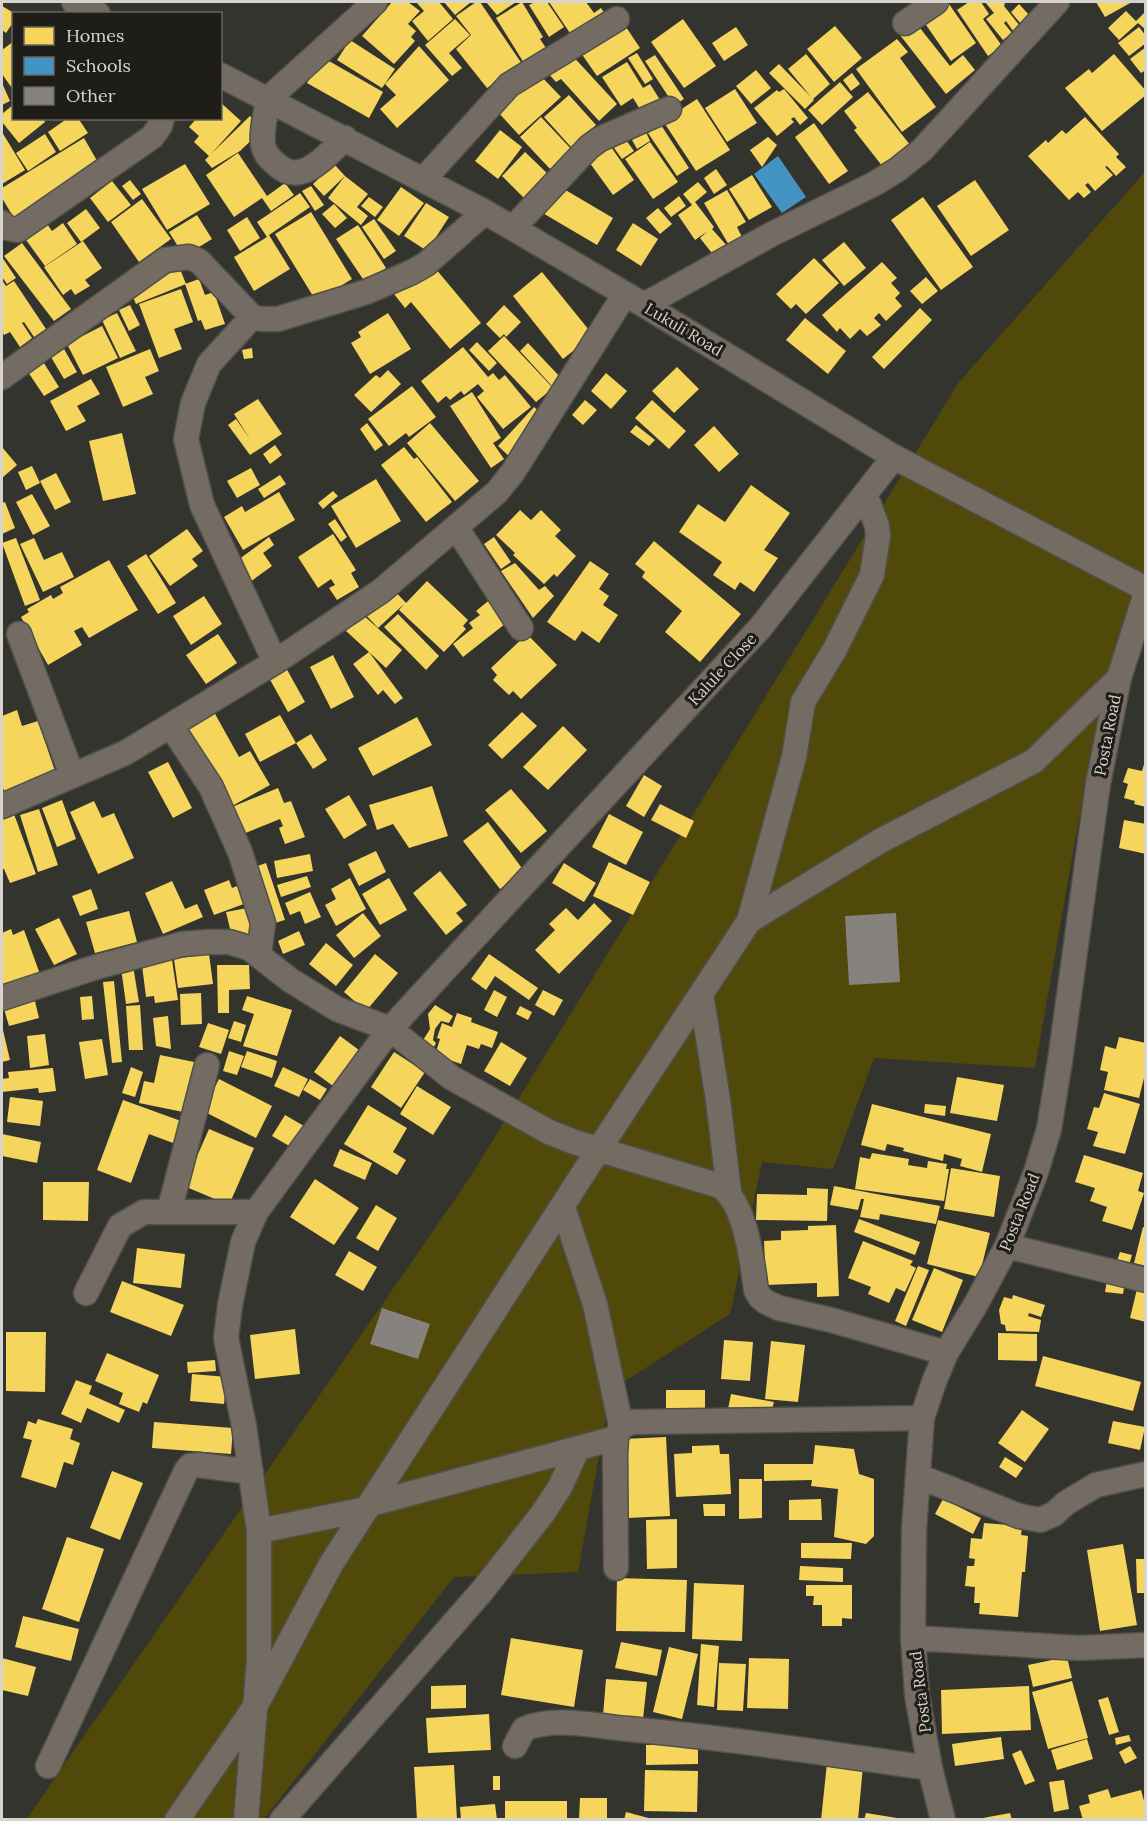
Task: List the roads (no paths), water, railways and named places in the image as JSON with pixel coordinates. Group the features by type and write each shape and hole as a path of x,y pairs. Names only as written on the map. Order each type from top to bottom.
{"street":[{"path":"74,2 94,12"},
{"path":"345,138 312,169 297,173 280,168 266,154 263,143 268,99 375,2"},
{"path":"905,23 936,2"},
{"path":"2,806 125,753 275,662 381,591 497,492 510,478 634,299 874,184 897,170 922,150 1057,2"},
{"path":"423,180 509,85 617,19"},
{"name":"Lukuli Road","path":"222,76 485,212 634,299 894,457 1146,591"},
{"path":"513,228 589,147 600,139 669,109"},
{"path":"2,223 7,228 18,230 152,137 162,120"},
{"path":"2,377 165,260 189,257 199,261 252,317 278,319 366,292 412,272 426,264 485,212"},
{"path":"252,317 209,364 193,403 186,439 202,505 275,662"},
{"name":"Kalule Close","path":"246,1820 259,1660 259,1531 244,1426 226,1338 230,1305 243,1242 256,1212 390,1029 760,628 894,457"},
{"path":"177,1820 256,1705 331,1564 749,921 794,757 803,702 835,649 872,575 878,536 877,526 865,494"},
{"path":"456,527 521,628"},
{"name":"Posta Road","path":"943,1820 930,1768 917,1695 914,1638 914,1530 922,1418 946,1353 1007,1246 1036,1172 1049,1129 1098,784 1119,678 1146,591"},
{"path":"19,634 72,775"},
{"path":"749,921 880,842 1034,761 1119,678"},
{"path":"171,726 211,787 240,852 263,923 259,956"},
{"path":"2,998 93,968 182,944 229,942 249,948 290,980 336,1009 390,1029 452,1078 557,1136 720,1186 729,1192"},
{"path":"701,994 718,1100 729,1192 749,1242 756,1290 760,1297 779,1308 831,1320 946,1353"},
{"path":"169,1212 207,1065"},
{"path":"563,1207 595,1304 619,1432 616,1568"},
{"path":"86,1293 120,1226 144,1212 256,1212"},
{"path":"1007,1246 1146,1280"},
{"path":"259,1531 369,1506 578,1448 619,1432 633,1422 922,1418"},
{"path":"282,1820 482,1591 543,1513 560,1487 578,1448"},
{"path":"48,1766 186,1471 190,1466 199,1465 251,1473"},
{"path":"918,1476 1019,1516 1040,1520 1054,1514 1066,1503 1096,1485 1146,1474"},
{"path":"914,1638 1079,1648 1146,1645"},
{"path":"515,1746 524,1729 535,1724 564,1723 690,1735 930,1768"}]}
